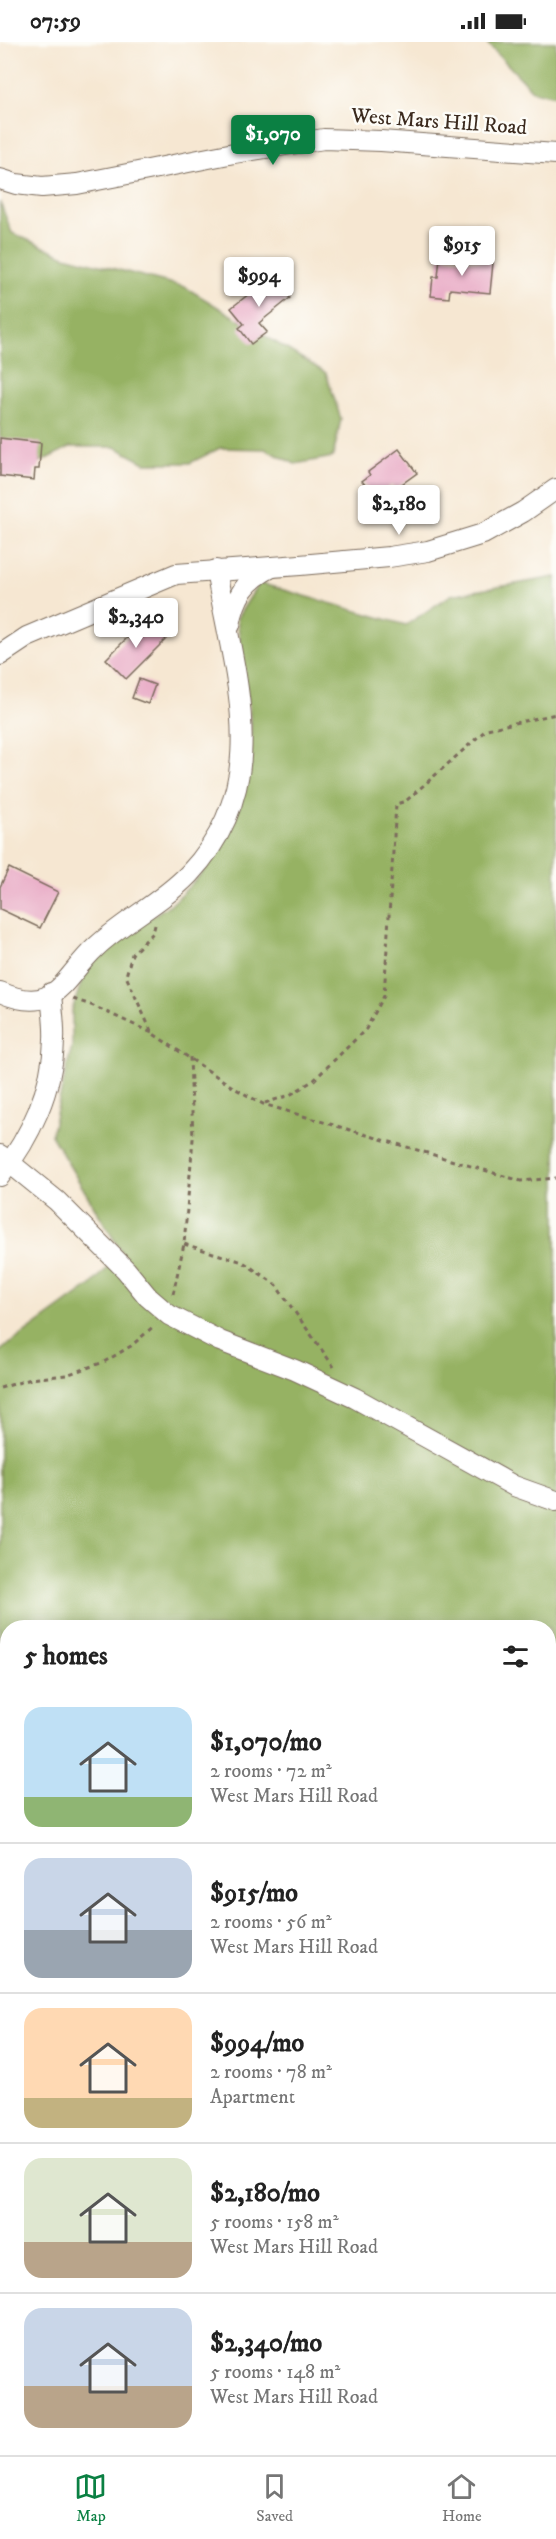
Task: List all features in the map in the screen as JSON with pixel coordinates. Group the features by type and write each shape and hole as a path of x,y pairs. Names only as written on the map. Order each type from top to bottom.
{"street":[{"name":"West Mars Hill Road","path":"0,179 16,184 42,187 77,184 234,153 324,139 556,154"},
{"path":"0,655 27,637 176,574 389,557 428,551 483,534 523,512 556,489"},
{"path":"228,633 233,607 242,590 259,573 273,567"},
{"path":"0,992 27,1001 39,999 62,987 90,952 111,932 168,894 191,872 218,836 237,788 242,755 242,721 216,570"},
{"path":"51,993 54,1041 49,1075 31,1129 4,1164 80,1224 126,1270 148,1297 169,1315 220,1341 295,1370 355,1398 514,1486 556,1501"}],"path":[{"path":"263,1104 290,1095 314,1080 366,1029 384,996 396,804 406,801 487,729 556,714"},
{"path":"148,908 156,922 153,933 132,954 126,976 152,1033"},
{"path":"51,993 91,1005 152,1033 234,1088 263,1104 521,1181 556,1178"},
{"path":"0,1388 31,1379 66,1375 104,1362 131,1347 169,1315 184,1244 193,1139 190,1057"},
{"path":"184,1244 243,1262 275,1284 355,1398"}],"green space":[{"path":"486,42 556,42 556,96 533,91"},
{"path":"0,202 12,233 65,256 185,287 326,373 341,419 333,457 295,464 265,449 220,448 190,463 145,463 115,447 70,447 40,462 0,462"},
{"path":"556,577 556,1620 0,1620 0,1351 91,1285 122,1253 51,1135 72,1046 72,1010 83,977 101,950 174,902 205,870 233,826 251,766 251,724 237,618 259,583 406,625 451,595"}],"building":[{"path":"440,257 493,263 490,293 450,289 449,298 431,296 433,277 438,277"},
{"path":"272,276 290,298 259,323 267,332 251,344 239,328 244,324 231,308"},
{"path":"0,438 41,443 39,469 35,469 34,480 0,476"},
{"path":"399,449 417,473 395,489 392,485 375,497 362,481 370,475 368,472"},
{"path":"146,619 166,639 126,679 106,659"},
{"path":"139,679 155,685 148,704 132,698"},
{"path":"9,868 58,892 40,928 0,909 0,887"}]}
